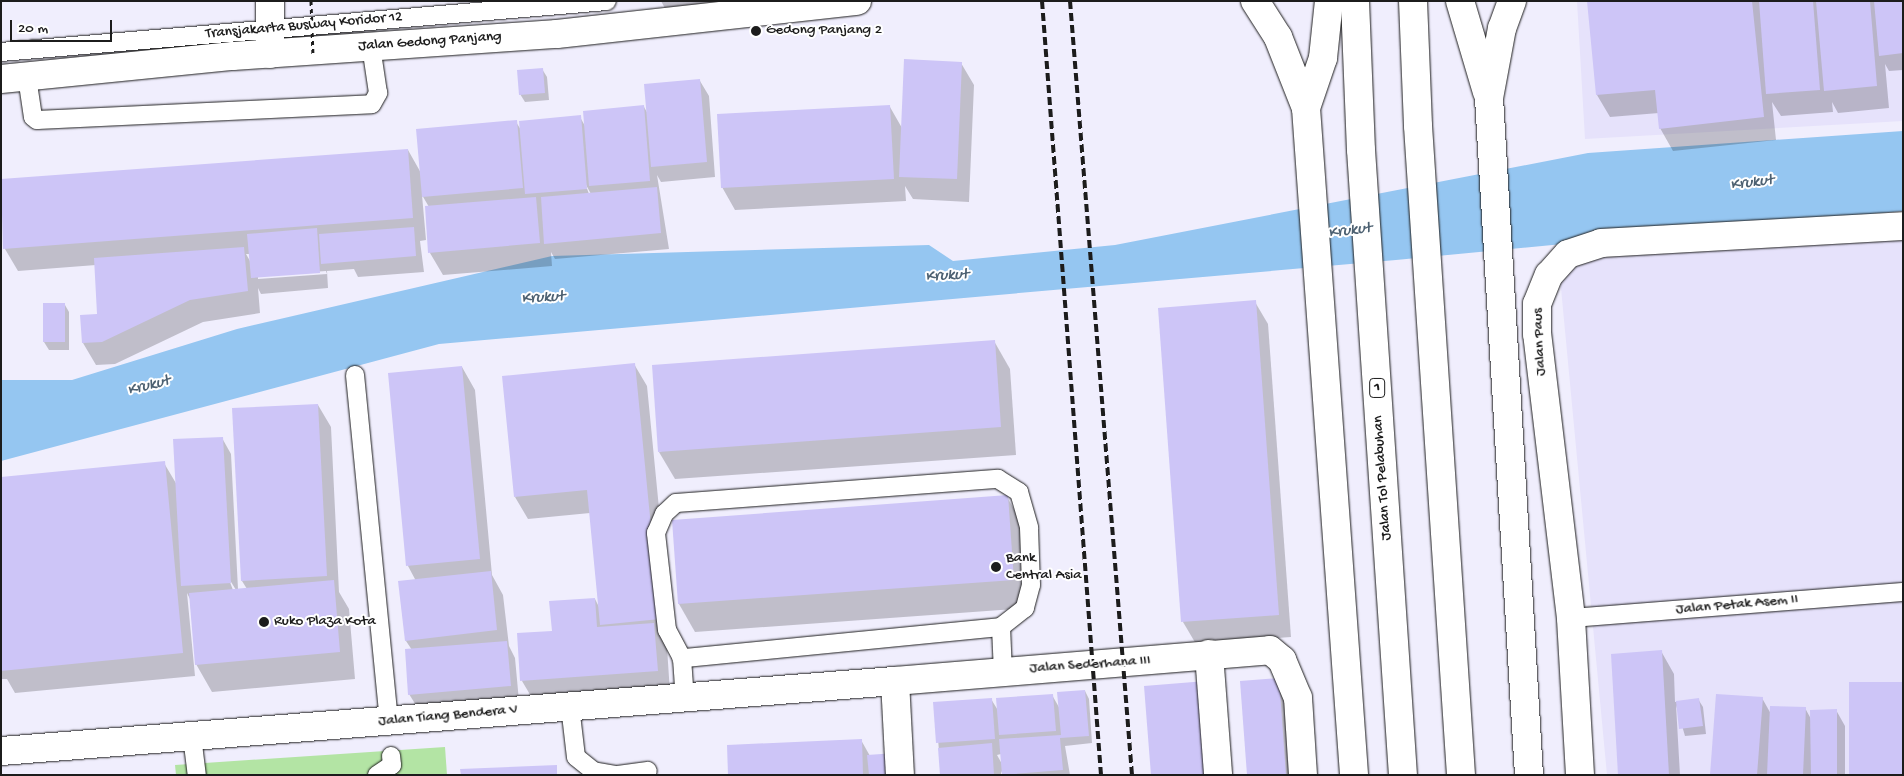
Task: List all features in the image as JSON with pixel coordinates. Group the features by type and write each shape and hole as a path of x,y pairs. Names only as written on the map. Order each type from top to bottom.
{"main road":[{"path":"270,1 270,41"},
{"name":"Jalan Gedong Panjang","path":"14,78 270,41 370,46 557,34 857,1"},
{"path":"1255,1 1278,37 1307,118 1354,775"},
{"path":"1307,118 1322,58 1328,1"},
{"name":"Jalan Tol Pelabuhan","path":"1355,1 1361,150 1403,775"},
{"path":"1413,1 1418,126 1461,775"},
{"path":"1460,1 1489,109 1530,775"},
{"path":"1489,109 1502,28 1512,1"},
{"name":"Jalan Paus","path":"1580,775 1570,618 1537,334 1537,304 1549,275 1568,254 1601,243 1903,226"},
{"name":"Jalan Sederhana III","path":"895,681 1263,649 1282,660 1298,698 1303,775"},
{"path":"1209,654 1218,775"},
{"path":"895,681 900,775"},
{"name":"Jalan Tiang Bendera V","path":"1,751 895,681"}],"lane":[{"name":"Transjakarta Busway Koridor 12","path":"1,52 270,41 607,1"},
{"path":"14,78 32,117 37,120 372,104 378,93 370,46"},
{"path":"356,375 389,721"},
{"path":"682,658 1001,627 1025,608 1031,585 1029,528 1020,492 998,479 676,503 664,514 656,533 667,630 682,658 685,697"},
{"name":"Jalan Petak Asem II","path":"1570,618 1903,592"},
{"path":"1001,627 1003,672"},
{"path":"570,706 576,757 593,771 616,775 648,771"},
{"path":"192,736 197,775"},
{"path":"378,775 392,765 390,756"}],"path":[{"path":"310,1 313,55"}],"shaded area":[{"path":"1577,1 1903,1 1903,121 1585,139"},
{"path":"1903,217 1903,775 1607,775 1557,246"}],"green space":[{"path":"445,747 447,775 176,775 175,765"}],"water":[{"name":"Krukut","path":"1903,131 1903,211 1396,260 439,344 1,461 1,380 72,380 237,329 552,256 929,245 953,261 1115,245 1588,153"}],"building":[{"path":"1587,1 1752,1 1764,117 1659,129 1655,90 1596,95"},
{"path":"1759,1 1813,1 1820,90 1766,94"},
{"path":"1816,1 1870,1 1877,86 1824,91"},
{"path":"1874,1 1903,1 1903,53 1879,56"},
{"path":"904,59 962,62 957,179 899,177"},
{"path":"543,68 545,93 519,95 517,70"},
{"path":"700,79 707,162 651,167 644,84"},
{"path":"644,105 650,181 589,186 583,111"},
{"path":"890,105 894,179 721,188 717,114"},
{"path":"581,115 587,189 525,194 519,121"},
{"path":"517,120 523,188 422,197 416,129"},
{"path":"408,149 413,218 3,249 1,179"},
{"path":"657,187 661,233 544,244 541,197"},
{"path":"536,197 540,243 428,253 425,206"},
{"path":"414,227 416,256 321,264 319,234"},
{"path":"317,228 320,273 251,278 247,234"},
{"path":"244,247 248,291 190,300 102,342 82,343 80,315 97,314 94,258"},
{"path":"1256,300 1279,615 1181,622 1158,308"},
{"path":"43,303 65,303 65,342 43,342"},
{"path":"995,340 1001,427 658,452 652,365"},
{"path":"635,363 660,619 600,625 587,490 514,497 502,376"},
{"path":"462,366 480,559 406,566 388,373"},
{"path":"318,404 327,576 241,581 232,408"},
{"path":"223,437 231,583 181,586 173,439"},
{"path":"165,461 183,653 1,671 1,477"},
{"path":"1008,495 1014,580 678,604 672,520"},
{"path":"491,571 497,630 405,641 398,581"},
{"name":"Ruko Plaza Kota","path":"334,580 340,652 195,665 189,593"},
{"path":"595,598 597,627 654,623 658,671 520,681 517,633 552,631 549,601"},
{"path":"507,641 511,686 408,695 405,649"},
{"path":"1662,650 1669,775 1618,775 1611,654"},
{"path":"1279,678 1286,775 1247,775 1240,681"},
{"path":"1206,681 1213,775 1151,775 1144,686"},
{"path":"1849,682 1903,682 1903,775 1849,775"},
{"path":"1085,690 1089,736 1060,738 1063,770 1002,775 999,739 1061,735 1057,692"},
{"path":"1053,694 1056,731 999,735 996,698"},
{"path":"1716,694 1763,697 1757,775 1710,775"},
{"path":"992,698 995,739 936,743 933,702"},
{"path":"1699,698 1703,726 1679,729 1676,701"},
{"path":"1770,706 1806,707 1803,775 1767,775"},
{"path":"1837,709 1837,775 1811,775 1810,710"},
{"path":"862,739 863,775 728,775 727,745"},
{"path":"992,743 994,775 940,775 938,748"},
{"path":"896,753 897,775 869,775 867,755"},
{"path":"557,765 557,775 461,775 460,769"}],"railway":[{"path":"1042,1 1101,775"},
{"path":"1070,1 1132,775"}],"place":[{"name":"Gedong Panjang 2","path":"756,31"},
{"name":"Bank Central Asia","path":"996,567"},
{"name":"Ruko Plaza Kota","path":"264,622"}]}
